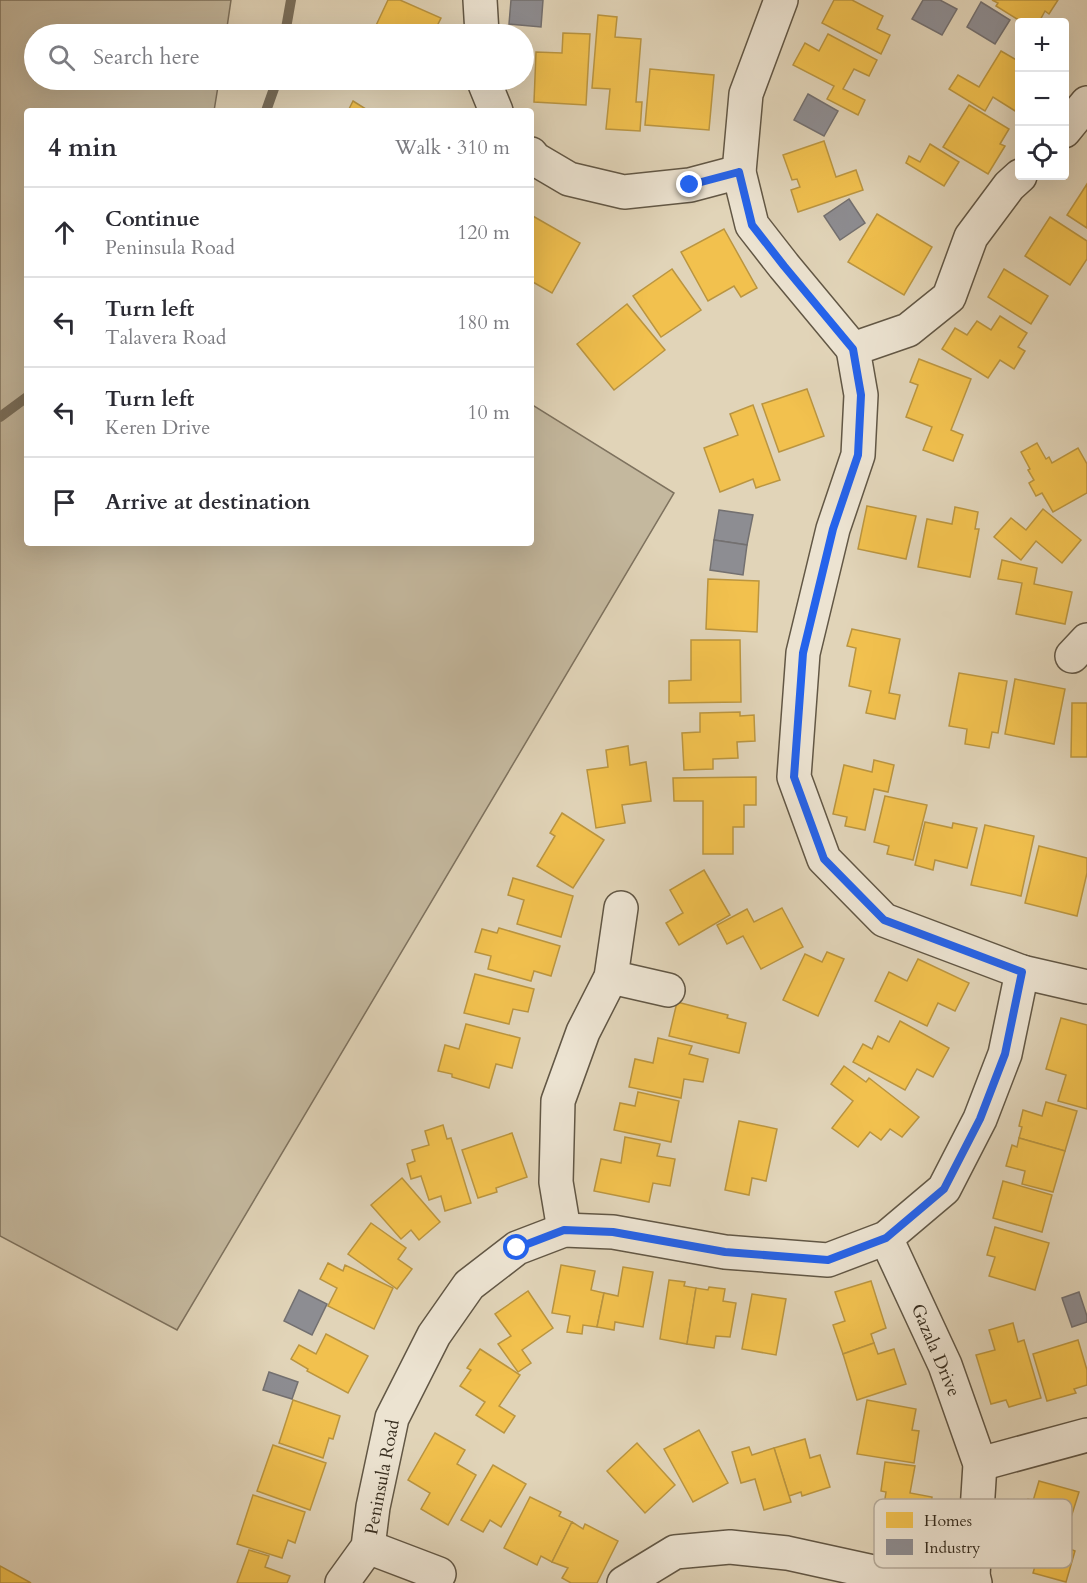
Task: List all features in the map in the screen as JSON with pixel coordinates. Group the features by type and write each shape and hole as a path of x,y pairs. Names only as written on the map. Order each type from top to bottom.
{"street":[{"path":"480,0 481,24"},
{"path":"781,0 746,94 739,172 752,225 853,349 861,395 858,455 833,529 803,653 794,777 824,859 884,920 1022,972 1087,987"},
{"path":"488,90 495,108"},
{"path":"1069,126 1087,103"},
{"path":"534,158 568,179 624,192 690,185 739,172"},
{"path":"853,349 908,330 949,297 971,237 1016,180"},
{"path":"564,1230 555,1182 558,1101 583,1032 611,977 621,908"},
{"name":"Peninsula Road","path":"342,1583 368,1547 373,1507 392,1418 434,1335 469,1285 517,1248 564,1230 613,1232 725,1252 828,1260 886,1238 944,1189 980,1119 1005,1054 1022,972"},
{"path":"611,977 668,990"},
{"name":"Gazala Drive","path":"886,1238 945,1365 980,1464 978,1499"},
{"path":"980,1464 1087,1435"},
{"name":"Peninsula Road","path":"368,1547 439,1574"},
{"path":"624,1583 675,1552 730,1547 787,1552 883,1574 974,1579"}],"shaded area":[{"path":"0,0 231,0 227,24 24,24 24,90 217,90 214,108 24,108 24,546 534,546 534,406 674,493 177,1330 0,1236"}],"building: Homes":[{"path":"388,0 400,0 441,18 438,24 377,24"},
{"path":"834,0 852,0 883,16 877,29 890,35 881,54 822,23"},
{"path":"992,0 1058,0 1049,14 1045,11 1041,18 1016,18 996,6 998,3"},
{"path":"598,15 617,17 615,37 641,39 636,102 642,102 640,131 606,129 610,89 592,88"},
{"path":"563,33 590,34 586,105 534,102 536,52 562,53"},
{"path":"828,34 877,60 869,76 854,69 843,89 865,100 858,115 827,99 834,86 793,65 805,43 819,51"},
{"path":"1001,51 1015,59 1015,111 993,97 985,111 949,89 958,75 979,87"},
{"path":"650,69 714,75 709,130 645,125"},
{"path":"353,101 364,108 350,108"},
{"path":"969,105 1009,129 1000,144 1005,146 988,174 943,147"},
{"path":"824,141 836,177 856,170 863,190 798,212 791,190 800,187 797,179 792,180 783,155"},
{"path":"930,144 959,162 944,186 906,163 909,156 920,162"},
{"path":"1087,184 1087,228 1067,215"},
{"path":"877,214 932,247 904,295 848,262"},
{"path":"534,217 580,243 552,293 534,283"},
{"path":"1050,217 1087,241 1087,259 1070,285 1025,256"},
{"path":"724,229 757,288 741,297 734,286 708,301 681,252"},
{"path":"672,269 701,310 661,337 633,296"},
{"path":"1004,269 1048,296 1031,324 988,297"},
{"path":"627,304 665,350 614,390 577,344"},
{"path":"1000,316 1027,333 1018,347 1025,351 1014,369 1000,360 988,378 942,349 955,328 967,335 977,321 991,330"},
{"path":"919,359 971,379 951,430 963,435 953,461 923,450 932,427 906,417 918,385 910,382"},
{"path":"807,389 824,436 779,452 762,404"},
{"path":"753,405 780,480 756,488 753,479 720,492 704,448 738,435 730,414"},
{"path":"1037,443 1046,459 1049,457 1052,463 1078,448 1087,464 1087,493 1053,512 1042,493 1036,496 1029,483 1034,480 1021,452"},
{"path":"867,506 916,516 906,559 858,549"},
{"path":"955,507 978,512 975,529 979,529 970,577 918,567 927,519 952,524"},
{"path":"1043,509 1081,540 1062,563 1036,541 1021,560 994,537 1011,518 1026,530"},
{"path":"1002,560 1037,568 1034,584 1072,592 1065,624 1016,614 1022,583 998,579"},
{"path":"708,579 759,581 757,632 706,629"},
{"path":"852,629 900,639 889,693 900,695 895,719 866,713 871,691 849,686 856,648 847,646"},
{"path":"691,640 740,640 741,702 669,703 669,681 691,680"},
{"path":"959,673 1007,681 998,733 992,732 989,748 965,744 967,729 949,726"},
{"path":"1015,679 1065,689 1054,744 1005,734"},
{"path":"1072,703 1087,703 1087,757 1071,757"},
{"path":"740,712 740,716 754,715 755,741 737,742 738,758 713,759 713,769 684,770 682,733 700,732 700,713"},
{"path":"628,746 630,765 646,762 651,801 622,805 625,823 596,828 587,770 608,767 606,750"},
{"path":"874,760 894,765 888,792 874,789 865,830 845,826 847,817 833,814 844,765 872,772"},
{"path":"756,777 756,805 744,805 744,827 733,827 733,854 703,854 703,801 674,801 673,778"},
{"path":"885,796 927,805 913,860 887,854 889,846 874,842"},
{"path":"562,813 604,840 573,888 537,866 555,836 550,833"},
{"path":"925,822 952,828 953,823 977,828 967,868 935,860 933,870 915,865"},
{"path":"985,825 1034,836 1021,896 971,885"},
{"path":"1039,846 1087,858 1087,873 1077,916 1025,903"},
{"path":"704,870 730,915 679,945 666,923 683,913 670,890"},
{"path":"513,878 573,896 561,937 517,924 524,900 508,895"},
{"path":"782,908 803,947 761,969 743,936 727,944 717,925 747,909 754,922"},
{"path":"499,928 560,946 551,976 534,971 531,981 488,969 491,956 475,952 482,929 497,933"},
{"path":"827,952 844,959 818,1016 783,1000 805,954 822,962"},
{"path":"918,959 969,983 955,1011 938,1003 927,1026 875,1001 889,972 907,981"},
{"path":"475,974 534,989 528,1012 513,1009 509,1024 464,1013"},
{"path":"677,1002 728,1015 727,1018 746,1023 739,1053 669,1036"},
{"path":"1061,1018 1087,1025 1087,1109 1058,1101 1066,1075 1046,1069"},
{"path":"900,1021 949,1048 933,1077 917,1069 905,1090 853,1062 863,1044 872,1049 878,1036 889,1042"},
{"path":"466,1024 520,1038 512,1068 496,1064 489,1088 438,1071 445,1045 459,1049"},
{"path":"658,1038 692,1046 689,1054 708,1059 703,1082 684,1079 681,1098 629,1087 635,1059 653,1063"},
{"path":"844,1066 866,1082 869,1078 919,1117 902,1137 890,1129 881,1140 870,1132 858,1147 832,1128 853,1101 831,1084"},
{"path":"638,1092 679,1101 671,1142 614,1130 620,1103 635,1106"},
{"path":"1046,1102 1077,1111 1065,1151 1019,1138 1023,1110 1042,1116"},
{"path":"739,1121 777,1129 766,1181 752,1178 749,1195 725,1190"},
{"path":"443,1125 447,1139 451,1138 471,1203 445,1211 441,1196 429,1200 421,1176 411,1179 407,1164 415,1161 412,1150 429,1145 425,1131"},
{"path":"512,1133 527,1177 496,1188 497,1192 478,1198 462,1150"},
{"path":"625,1137 660,1144 657,1156 675,1159 670,1186 653,1183 649,1202 594,1191 601,1159 621,1163"},
{"path":"1019,1138 1065,1151 1053,1192 1022,1184 1025,1171 1006,1166 1012,1145 1017,1147"},
{"path":"402,1178 440,1222 419,1240 411,1230 401,1239 371,1205"},
{"path":"1003,1181 1052,1195 1042,1232 993,1218"},
{"path":"371,1223 406,1248 398,1259 412,1269 397,1289 348,1254"},
{"path":"995,1227 1049,1243 1035,1290 989,1276 995,1257 987,1255"},
{"path":"328,1263 343,1271 345,1265 393,1288 374,1329 328,1306 337,1288 320,1279"},
{"path":"561,1265 595,1271 591,1290 604,1293 597,1327 583,1325 582,1334 567,1332 570,1316 552,1313"},
{"path":"623,1267 653,1272 643,1327 615,1322 614,1330 597,1327 604,1293 618,1296"},
{"path":"669,1280 685,1282 684,1286 696,1288 687,1344 660,1339"},
{"path":"871,1281 886,1328 871,1334 874,1343 843,1354 833,1325 845,1321 835,1292"},
{"path":"709,1287 725,1289 723,1301 736,1303 730,1337 716,1336 714,1348 687,1344 696,1288 708,1290"},
{"path":"528,1291 553,1328 522,1350 531,1363 518,1372 498,1344 511,1336 495,1314"},
{"path":"752,1294 786,1299 776,1355 742,1349"},
{"path":"1013,1323 1018,1342 1024,1340 1041,1398 1009,1407 1006,1400 991,1404 976,1355 995,1350 989,1330"},
{"path":"326,1334 368,1356 348,1393 307,1371 308,1369 291,1359 299,1345 316,1354"},
{"path":"1078,1340 1087,1370 1087,1385 1074,1389 1076,1393 1047,1401 1033,1354"},
{"path":"874,1343 878,1354 894,1349 906,1384 857,1400 843,1354"},
{"path":"480,1349 520,1375 499,1406 515,1416 504,1433 476,1415 485,1402 460,1386 471,1370 467,1368"},
{"path":"293,1400 340,1416 333,1439 329,1438 323,1458 279,1443"},
{"path":"867,1400 916,1409 912,1430 919,1431 914,1463 857,1454"},
{"path":"699,1430 728,1483 693,1502 664,1449"},
{"path":"435,1433 465,1450 457,1464 476,1475 448,1525 421,1509 430,1493 408,1480"},
{"path":"805,1439 810,1458 820,1455 830,1487 802,1496 801,1492 789,1496 774,1448"},
{"path":"637,1443 675,1485 645,1513 607,1471"},
{"path":"273,1445 326,1463 310,1510 257,1491"},
{"path":"749,1447 752,1455 774,1448 791,1502 764,1510 755,1479 741,1483 732,1452"},
{"path":"885,1462 915,1466 910,1493 932,1497 932,1499 885,1499 886,1492 881,1491"},
{"path":"493,1465 526,1484 501,1527 490,1520 483,1532 461,1520"},
{"path":"1039,1481 1079,1492 1072,1514 1072,1499 1034,1499"},
{"path":"253,1495 305,1512 295,1543 288,1540 282,1558 237,1544"},
{"path":"530,1497 561,1512 559,1516 572,1522 552,1562 541,1556 537,1565 504,1548"},
{"path":"572,1522 583,1529 585,1524 618,1541 597,1583 571,1583 562,1578 568,1568 552,1562"},
{"path":"249,1550 269,1556 265,1567 290,1576 287,1583 237,1583"},
{"path":"0,1566 31,1583 0,1583"},
{"path":"1034,1568 1070,1568 1066,1582 1033,1573"}],"building: Industry":[{"path":"511,0 543,0 541,27 534,26 534,24 509,24"},
{"path":"923,0 940,0 957,9 942,35 912,19"},
{"path":"981,2 1010,20 995,44 967,27"},
{"path":"808,94 838,111 824,136 794,120"},
{"path":"849,199 865,223 840,240 824,216"},
{"path":"719,510 753,515 747,545 714,540"},
{"path":"714,540 747,545 743,575 710,570"},
{"path":"299,1290 327,1304 312,1335 284,1321"},
{"path":"1079,1292 1087,1322 1072,1327 1062,1298"},
{"path":"269,1372 298,1382 292,1399 263,1390"}],"waterway":[{"path":"287,24 291,0"},
{"path":"267,108 273,90"},
{"path":"0,417 24,399"}],"route":[{"path":"517,1248 564,1230 613,1232 725,1252 828,1260 886,1238 944,1189 980,1119 1005,1054 1022,972 884,920 824,859 794,777 803,653 833,529 858,455 861,395 853,349 752,225 739,172 690,185"}]}
